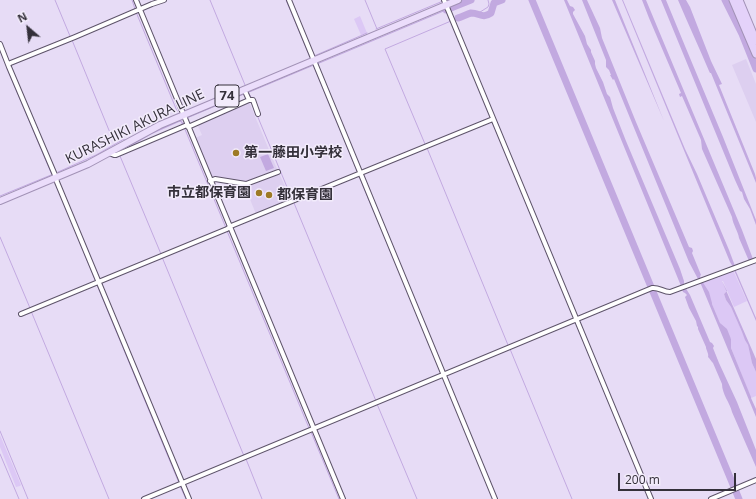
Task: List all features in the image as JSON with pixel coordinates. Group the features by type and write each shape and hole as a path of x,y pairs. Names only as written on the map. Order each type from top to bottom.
{"highway":[{"path":"733,0 756,54"},
{"path":"739,0 756,41"}],"main road":[{"name":"KURASHIKI AKURA LINE","path":"0,201 88,164 150,129 246,92 458,0"}],"street":[{"path":"136,0 137,10 183,115 186,126 230,227 343,499"},
{"path":"8,64 164,0"},
{"path":"289,0 495,499"},
{"path":"446,5 575,320 651,499"},
{"path":"0,44 180,484 188,499"},
{"path":"246,92 249,100 252,100 258,114"},
{"path":"109,153 116,155 249,100"},
{"path":"21,314 493,119"},
{"path":"210,181 215,179 246,184 278,172"},
{"path":"144,499 651,288 657,288 670,292 756,260"},
{"path":"711,499 756,480"}],"shaded area":[{"path":"564,0 567,0 570,6 575,10 573,14 591,50 596,68 607,94 610,97 626,141 680,269 684,285 681,286"},
{"path":"582,0 587,0 600,28 602,38 636,122 689,247 692,248 692,253 701,275 701,279 698,279 689,262 614,79 613,80 609,70 606,67 606,60"},
{"path":"612,0 615,0 664,121"},
{"path":"622,0 729,250 735,266 733,267 730,262"},
{"path":"642,0 646,0 742,230 753,259 749,261 733,223 732,217 702,149 701,140 682,96 680,97 679,94 681,93"},
{"path":"661,0 666,0 723,137 756,220 756,225 750,209 735,180"},
{"path":"678,0 686,0 690,7 711,61 722,84 719,85 755,174 756,183 711,73"},
{"path":"360,16 367,33 361,35 354,19"},
{"path":"746,59 756,84 756,122 732,65"},
{"name":"第一藤田小学校","path":"249,102 277,169 249,181 243,182 211,176 195,138 202,135 197,124"},
{"path":"180,119 184,124 182,125 181,122 179,122 152,134 128,148 126,146 156,130"},
{"path":"268,154 274,168 266,171 260,157"},
{"path":"279,173 291,200 256,214 245,187"},
{"path":"735,269 756,318 756,321 734,270"},
{"path":"733,270 747,301 734,307 723,281 722,281 727,291 724,294 726,300 731,307 748,345 752,363 756,372 756,396 751,398 731,348 731,339 720,323 702,281 717,276 719,278 718,275"},
{"path":"702,281 709,292 720,323 727,329 731,339 731,348 756,409 756,417 700,282"},
{"path":"685,287 690,295 710,342 714,346 713,348 719,363 737,402 756,450 756,467 722,388 722,384 713,363 708,357 706,347 685,297 687,295 682,289"},
{"path":"727,291 756,359 756,372 752,363 748,345 731,307 726,300 724,294"},
{"path":"0,435 21,485 20,486 16,487 0,447"}],"waterway":[{"path":"55,0 70,36"},
{"path":"132,0 135,9"},
{"path":"210,0 245,85"},
{"path":"286,0 310,57"},
{"path":"365,0 377,29"},
{"path":"446,10 471,0"},
{"path":"477,14 488,7 488,0"},
{"path":"458,18 471,13 483,16 488,15 491,13 494,3 502,0"},
{"path":"532,0 739,499"},
{"path":"725,0 742,34 756,69"},
{"path":"376,29 443,1"},
{"path":"446,9 450,21"},
{"path":"317,64 446,10"},
{"path":"136,12 177,111"},
{"path":"425,144 385,49 451,21 491,118"},
{"path":"314,56 367,33"},
{"path":"72,40 113,140"},
{"path":"0,50 7,67"},
{"path":"313,64 358,173"},
{"path":"247,93 314,65"},
{"path":"9,73 52,175"},
{"path":"248,92 251,97"},
{"path":"187,118 244,94"},
{"path":"257,115 292,199"},
{"path":"492,121 574,318"},
{"path":"184,127 226,228"},
{"path":"58,172 96,155 124,139 125,141"},
{"path":"427,148 508,345"},
{"path":"120,156 161,254"},
{"path":"0,196 51,175"},
{"path":"359,176 373,210"},
{"path":"56,184 96,282"},
{"path":"294,203 376,401"},
{"path":"227,231 309,428"},
{"path":"0,237 30,308"},
{"path":"162,257 244,456"},
{"path":"97,285 179,483"},
{"path":"31,311 109,499"},
{"path":"575,321 625,442"},
{"path":"510,349 572,499"},
{"path":"377,404 417,499"},
{"path":"0,431 28,499"},
{"path":"311,432 339,499"},
{"path":"0,454 19,499"},
{"path":"246,459 262,499"},
{"path":"180,486 186,499"}],"place":[{"name":"第一藤田小学校","path":"236,153"},
{"name":"市立都保育園","path":"259,193"},
{"name":"都保育園","path":"269,195"}]}
